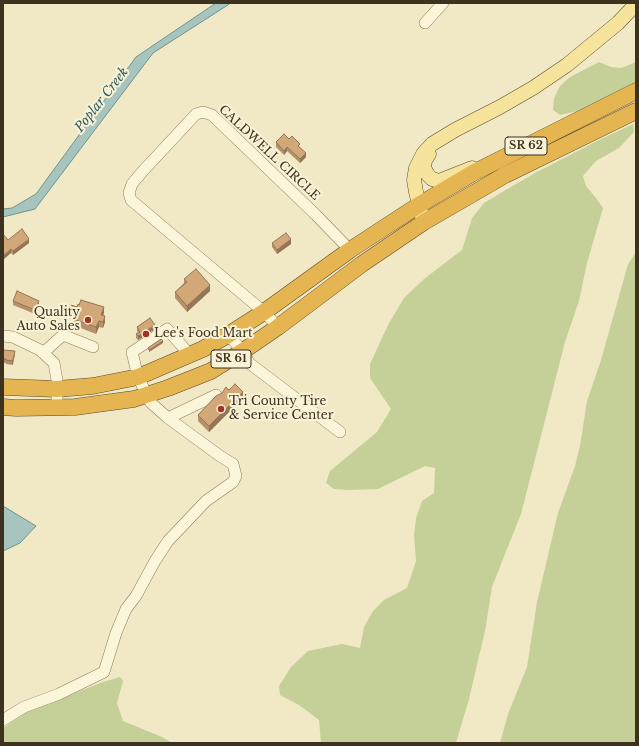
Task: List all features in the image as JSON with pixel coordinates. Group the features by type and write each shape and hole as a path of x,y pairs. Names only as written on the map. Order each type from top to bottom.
{"highway":[{"name":"SR 62","path":"419,205 473,173 636,91"},
{"name":"SR 62","path":"424,222 505,175 636,111"},
{"name":"SR 61","path":"3,387 57,390 93,386 138,377 190,355 228,335 264,312 350,250 419,205"},
{"name":"SR 61","path":"3,407 75,407 134,399 191,380 211,371 243,351 278,327 362,264 424,222"}],"main road":[{"path":"424,222 414,180 416,168 423,154 432,144 455,130 507,103 567,65 608,32 636,4"},
{"path":"455,130 428,155 424,168 432,179 439,181 528,146"}],"street":[{"path":"425,23 443,3"},
{"name":"CALDWELL CIRCLE","path":"278,327 264,312 131,200 129,193 132,184 196,114 202,112 212,115 316,215 350,250"},
{"path":"3,720 24,707 59,694 104,672 116,633 126,609 136,596 168,541 206,501 234,482 236,476 233,464 168,418 151,403 138,377 132,352 167,329 190,355"},
{"path":"43,353 63,335 93,347"},
{"path":"228,335 243,351 249,363 340,432"},
{"path":"3,336 13,337 40,350 54,363 57,407"},
{"path":"168,418 216,395"}],"green space":[{"path":"599,62 611,67 621,68 636,62 636,82 582,110 560,115 553,110 554,98 560,86 570,77"},
{"path":"633,124 634,132 619,148 596,161 583,176 586,186 603,208 587,263 579,301 565,342 521,514 492,587 485,631 469,699 456,743 321,743 319,720 299,705 280,695 279,686 291,667 308,651 342,644 360,648 364,627 373,611 384,600 407,588 416,561 414,535 416,518 422,501 434,493 435,468 425,466 378,489 334,489 326,483 330,471 377,432 391,409 370,378 370,364 388,325 404,298 424,279 462,250 472,218 484,203 535,173"},
{"path":"636,252 636,743 500,743 508,714 527,667 537,602 558,513 575,466 580,446 587,401 601,360 628,264"},
{"path":"120,677 123,681 117,703 123,721 162,737 172,743 3,743 3,728 27,712 103,682"}],"water":[{"name":"Poplar Creek","path":"216,3 231,3 153,53 35,209 3,217 3,209 12,208 36,194 136,57"},
{"path":"3,506 36,526 20,543 3,551"}],"building":[{"path":"284,134 289,139 292,136 300,144 298,146 306,153 300,159 287,147 284,151 276,142"},
{"path":"22,229 29,239 13,251 11,249 3,256 3,234 8,240"},
{"path":"286,233 291,239 277,250 272,243"},
{"path":"196,269 210,285 187,306 175,292 187,282 184,279"},
{"path":"17,291 39,301 35,310 13,301"},
{"name":"Quality Auto Sales","path":"81,300 104,307 101,315 105,316 103,322 99,321 96,327 73,319 75,313 69,311 71,305 77,307"},
{"path":"150,318 155,325 138,336 136,334 140,332 137,327"},
{"path":"161,339 163,341 149,350 148,348"},
{"path":"3,350 15,351 12,361 3,359"},
{"name":"Tri County Tire & Service Center","path":"235,384 243,392 209,426 198,415 216,396 222,393 226,387 229,390"}],"place":[{"name":"Quality Auto Sales","path":"88,320"},
{"name":"Lee's Food Mart","path":"146,334"},
{"name":"Tri County Tire & Service Center","path":"221,409"}]}
